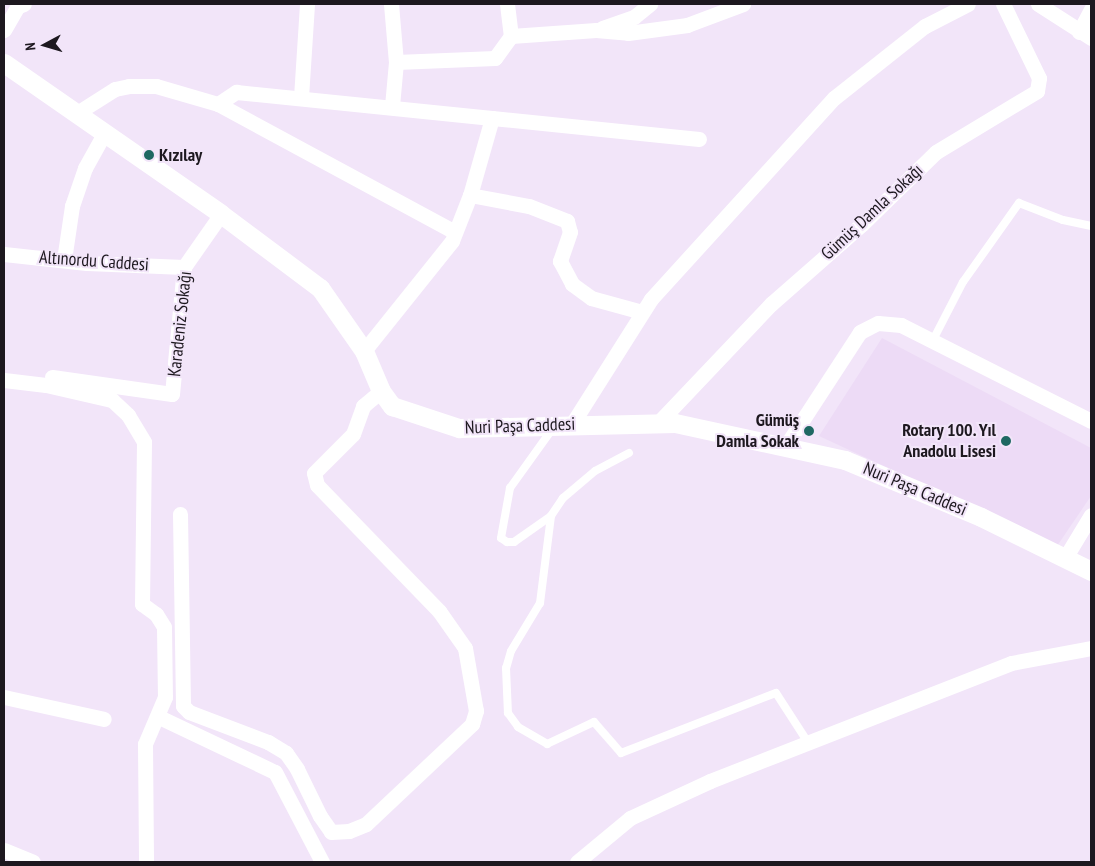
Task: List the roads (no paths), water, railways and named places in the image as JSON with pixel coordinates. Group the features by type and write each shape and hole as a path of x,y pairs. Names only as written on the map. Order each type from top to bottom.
{"street":[{"path":"4,30 18,6 24,4"},
{"path":"301,97 307,4"},
{"path":"391,4 396,62 392,106"},
{"path":"506,4 512,36"},
{"path":"596,30 634,17 650,4"},
{"path":"396,62 495,58 512,36 596,30 628,33 687,25 742,4"},
{"path":"564,424 651,298 834,98 925,26 968,4"},
{"name":"Gümüş Damla Sokağı","path":"656,424 771,304 862,224 936,152 1037,91 1039,78 1003,4"},
{"path":"1038,4 1085,35 1091,10"},
{"name":"Nuri Paşa Caddesi","path":"4,63 221,214 320,288 364,351 381,391 392,406 459,428 564,424 675,424 845,460 982,517 1091,571"},
{"path":"77,112 115,88 129,86 156,86 218,104 455,232"},
{"path":"218,104 236,92 392,106 699,140"},
{"path":"364,351 452,241 470,195 492,118"},
{"path":"64,260 72,206 84,168 105,132"},
{"path":"470,195 529,206 568,221 570,232 560,261 572,284 591,298 642,312"},
{"name":"Karadeniz Sokağı","path":"4,371 172,394 184,267 221,214"},
{"name":"Altınordu Caddesi","path":"4,254 64,260 184,267"},
{"path":"785,447 860,332 878,323 890,322 933,340 1091,421"},
{"path":"4,380 46,385 112,400 128,415 144,442 142,604 156,614 164,627 165,697 159,717 145,744 146,862"},
{"path":"180,514 183,706 189,712 268,742 286,753 298,769 320,816 331,832 349,831 366,824 472,724 476,711 465,648 439,611 317,485 314,474 353,434 363,406 381,391"},
{"path":"1065,558 1091,515"},
{"path":"577,862 630,818 710,781 809,744 1011,663 1091,648"},
{"path":"4,697 104,719"},
{"path":"159,717 275,772 322,862"},
{"path":"4,850 33,862"}],"lane":[{"path":"933,340 963,282 1019,202 1063,220 1091,226"},
{"path":"564,424 510,488 501,538 507,542 514,542 551,516 563,498 595,471 629,453"},
{"path":"551,516 540,603 511,651 506,668 508,713 518,727 547,744 594,722 621,753 776,693 809,744"}],"place":[{"name":"Kızılay","path":"149,155"},
{"name":"Gümüş Damla Sokak","path":"809,431"},
{"name":"Rotary 100. Yıl Anadolu Lisesi","path":"1006,441"}]}
